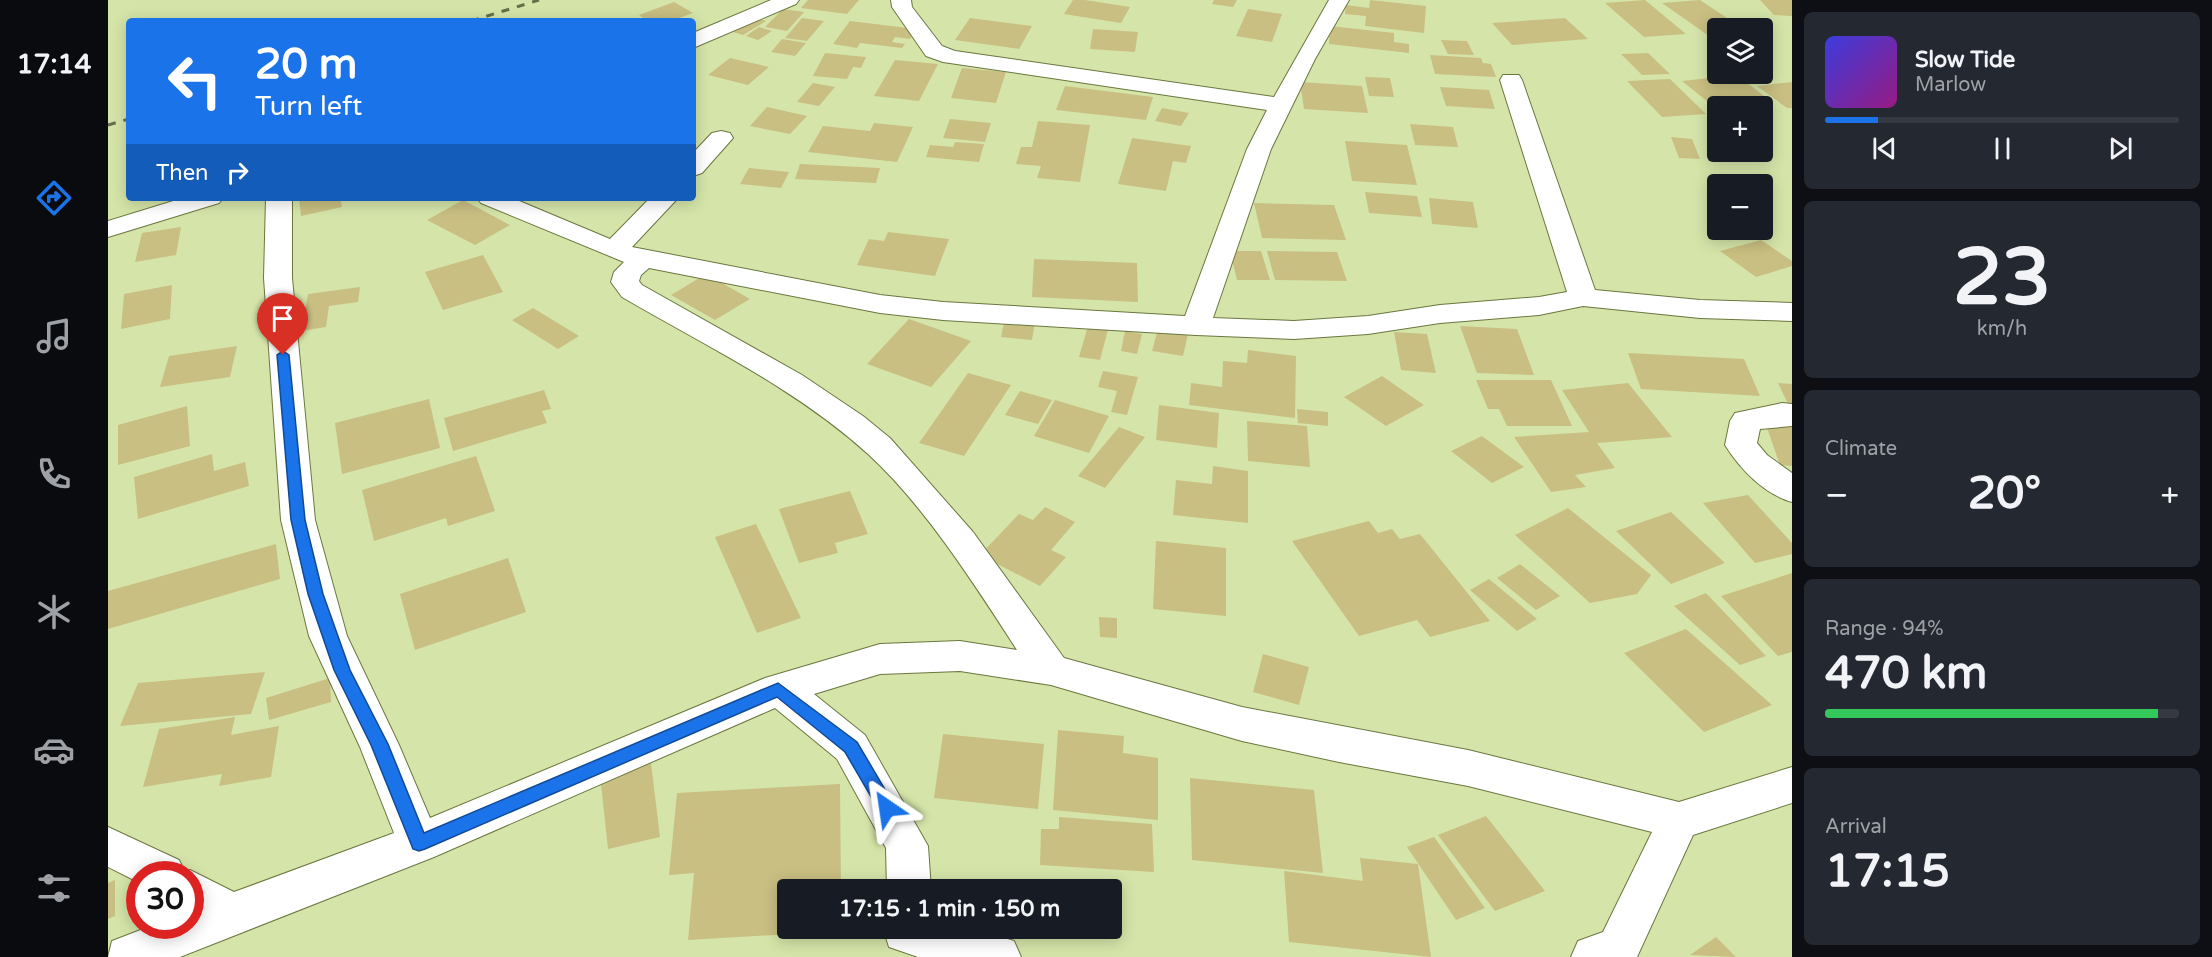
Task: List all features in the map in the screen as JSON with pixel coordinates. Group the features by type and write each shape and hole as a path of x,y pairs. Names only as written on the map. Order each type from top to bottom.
{"street":[{"path":"696,40 789,0"},
{"path":"901,0 902,7 934,51 951,57 1283,105"},
{"path":"1196,326 1259,149 1304,59 1339,0"},
{"path":"1511,80 1583,297"},
{"path":"696,165 722,138"},
{"path":"108,229 200,201"},
{"path":"279,201 278,278 298,520 328,636 354,696 379,744 419,843"},
{"path":"497,201 614,250 644,259 880,304 943,310 1294,330 1539,306 1583,297 1700,309 1792,312"},
{"path":"614,250 662,201"},
{"path":"644,259 628,272 626,282 632,291 769,369 850,423 880,447 948,524 981,566 1051,670"},
{"path":"1792,415 1782,414 1746,421 1741,445 1755,463 1792,490"},
{"path":"128,957 231,914 419,843 778,689 880,659 960,656 1051,670 1242,724 1339,745 1467,768 1580,794 1679,821 1792,785"},
{"path":"778,689 851,747 907,846 908,879"},
{"path":"1613,954 1679,821"},
{"path":"108,846 138,861"},
{"path":"204,898 231,914"},
{"path":"931,939 998,957"}],"building":[{"path":"808,0 859,0 847,14 801,8"},
{"path":"1073,0 1130,7 1121,23 1064,14"},
{"path":"1214,0 1237,0 1233,7 1212,4"},
{"path":"1370,0 1426,6 1424,33 1365,26 1366,16 1345,14 1346,5 1369,8"},
{"path":"1645,0 1686,34 1644,37 1605,3"},
{"path":"1700,0 1727,18 1707,18 1707,35 1662,3"},
{"path":"1760,0 1792,0 1792,16 1774,15"},
{"path":"674,2 693,13 679,18 644,18 639,15"},
{"path":"783,9 804,12 787,31 765,27"},
{"path":"1248,9 1282,14 1272,42 1236,36"},
{"path":"756,18 766,21 743,35 733,32"},
{"path":"802,18 824,21 807,41 785,38"},
{"path":"970,18 1032,26 1019,49 955,40"},
{"path":"1565,18 1588,39 1512,45 1492,23"},
{"path":"850,21 916,29 910,39 895,37 892,42 905,44 902,48 860,43 857,48 833,44"},
{"path":"1330,26 1394,33 1394,42 1409,44 1409,53 1329,44"},
{"path":"759,27 772,31 758,40 746,36"},
{"path":"1093,29 1138,32 1135,52 1090,49"},
{"path":"782,39 806,43 795,56 771,52"},
{"path":"1441,40 1467,41 1474,55 1448,54"},
{"path":"825,53 866,57 861,68 853,67 847,79 813,76"},
{"path":"1648,53 1670,74 1642,75 1621,54"},
{"path":"1430,55 1481,58 1483,63 1491,64 1496,77 1435,74"},
{"path":"730,58 769,67 748,85 708,75"},
{"path":"895,60 938,64 919,101 874,96"},
{"path":"962,68 1006,72 996,103 951,98"},
{"path":"1365,77 1390,78 1394,97 1369,96"},
{"path":"1707,78 1707,84 1749,84 1764,96 1707,96 1707,101 1682,81"},
{"path":"1670,79 1706,114 1662,117 1627,81"},
{"path":"1300,82 1362,86 1368,113 1304,109"},
{"path":"1792,82 1792,108 1787,108 1757,86"},
{"path":"813,83 835,87 819,106 797,102"},
{"path":"1065,86 1153,97 1146,120 1056,110"},
{"path":"1440,87 1489,90 1495,109 1446,106"},
{"path":"767,107 807,116 790,134 750,126"},
{"path":"1162,108 1189,113 1181,126 1155,121"},
{"path":"950,119 991,123 985,142 943,138"},
{"path":"1038,121 1090,125 1080,182 1037,178 1041,166 1016,164 1021,147 1032,147"},
{"path":"874,123 913,127 897,162 808,152 823,126 870,131"},
{"path":"1410,124 1453,127 1458,147 1415,145"},
{"path":"1671,137 1692,139 1700,159 1679,158"},
{"path":"1132,138 1191,146 1186,163 1173,161 1166,191 1118,184"},
{"path":"1345,141 1407,145 1417,185 1352,181"},
{"path":"955,142 984,144 979,162 926,157 930,145 953,147"},
{"path":"800,164 880,168 876,183 795,179"},
{"path":"749,168 789,172 781,188 740,184"},
{"path":"1365,192 1417,196 1422,217 1369,213"},
{"path":"1429,198 1473,202 1478,228 1432,224"},
{"path":"299,201 341,201 342,207 301,216"},
{"path":"465,201 510,225 475,245 427,220"},
{"path":"1254,203 1334,205 1346,240 1262,238"},
{"path":"181,227 176,255 135,262 142,233"},
{"path":"888,232 949,239 935,276 857,265 869,239 884,241"},
{"path":"1761,240 1792,261 1792,266 1756,277 1720,251"},
{"path":"1230,251 1261,251 1270,280 1237,280"},
{"path":"1267,251 1337,252 1347,281 1275,280"},
{"path":"483,255 503,292 443,310 425,272"},
{"path":"1034,259 1137,263 1138,302 1032,297"},
{"path":"706,274 750,299 715,320 671,295"},
{"path":"172,285 170,319 121,329 124,294"},
{"path":"360,287 358,302 329,306 326,327 301,331 308,294"},
{"path":"533,308 579,336 558,349 512,320"},
{"path":"1005,318 1035,322 1032,340 1001,337"},
{"path":"909,319 971,341 931,387 867,364"},
{"path":"1089,322 1109,326 1100,360 1079,357"},
{"path":"1460,326 1517,329 1534,375 1477,373"},
{"path":"1158,329 1188,334 1183,356 1152,351"},
{"path":"1125,331 1142,334 1137,354 1121,351"},
{"path":"1394,332 1427,334 1436,373 1401,370"},
{"path":"237,346 230,377 160,387 169,356"},
{"path":"1248,350 1296,356 1295,418 1189,405 1191,383 1222,387 1223,361 1247,363"},
{"path":"1628,353 1744,359 1760,396 1641,389"},
{"path":"1103,371 1138,377 1127,415 1111,412 1117,391 1098,387"},
{"path":"968,373 1011,385 964,456 919,443"},
{"path":"1382,376 1424,405 1386,426 1344,397"},
{"path":"1476,380 1551,380 1572,426 1507,426 1499,409 1488,409"},
{"path":"1628,383 1672,437 1597,443 1615,468 1575,475 1586,487 1551,492 1514,437 1589,432 1562,390"},
{"path":"1778,383 1792,384 1792,406 1789,406"},
{"path":"544,390 551,409 542,411 547,423 453,451 444,418"},
{"path":"1020,391 1052,400 1038,424 1005,415"},
{"path":"429,399 440,448 342,474 335,423"},
{"path":"1055,400 1109,416 1089,453 1034,436"},
{"path":"1159,405 1219,413 1217,448 1156,440"},
{"path":"187,406 190,446 118,465 118,425"},
{"path":"1297,409 1328,412 1328,426 1298,423"},
{"path":"1247,421 1307,426 1310,467 1248,461"},
{"path":"1766,425 1792,427 1792,466 1780,465"},
{"path":"1119,427 1145,437 1105,488 1078,476"},
{"path":"1482,436 1524,467 1492,483 1451,451"},
{"path":"212,454 214,471 245,462 249,486 138,519 134,477"},
{"path":"476,456 495,511 448,526 446,518 374,541 362,490"},
{"path":"1213,466 1248,471 1248,523 1173,515 1176,480 1212,484"},
{"path":"850,491 868,534 835,543 838,553 799,563 779,509"},
{"path":"1748,495 1792,543 1792,554 1755,563 1703,503"},
{"path":"1045,507 1075,522 1051,550 1066,557 1040,586 980,555 1019,514 1033,520"},
{"path":"1568,508 1651,575 1637,594 1590,603 1515,535"},
{"path":"1671,512 1725,563 1671,584 1616,531"},
{"path":"1369,521 1378,533 1392,529 1400,539 1420,534 1490,621 1430,637 1417,620 1359,636 1292,541"},
{"path":"756,524 801,618 757,633 715,537"},
{"path":"1156,541 1226,548 1226,616 1153,609"},
{"path":"276,544 280,579 108,629 108,591"},
{"path":"508,558 526,612 415,650 400,594"},
{"path":"1520,564 1560,596 1536,610 1497,578"},
{"path":"1792,573 1792,652 1778,656 1721,596"},
{"path":"1489,579 1537,619 1517,631 1470,590"},
{"path":"1706,593 1766,656 1740,665 1674,606"},
{"path":"1099,617 1117,618 1117,638 1100,637"},
{"path":"1686,629 1772,705 1704,732 1624,653"},
{"path":"1263,654 1309,667 1299,705 1253,692"},
{"path":"265,672 251,714 120,726 138,683"},
{"path":"330,678 331,702 269,720 266,698"},
{"path":"235,717 231,735 279,726 271,777 219,786 222,774 143,787 159,729"},
{"path":"1058,730 1124,736 1123,753 1158,758 1158,820 1053,810"},
{"path":"943,734 1044,744 1038,809 934,798"},
{"path":"651,763 660,837 608,849 600,775"},
{"path":"1190,778 1314,790 1323,873 1192,860"},
{"path":"840,784 841,879 777,879 777,935 688,940 694,873 669,875 677,793"},
{"path":"1486,816 1545,891 1495,911 1438,835"},
{"path":"1059,817 1152,824 1154,872 1040,865 1041,829 1059,829"},
{"path":"1434,837 1485,908 1456,920 1407,847"},
{"path":"1360,858 1418,864 1431,957 1289,942 1284,871 1363,881"},
{"path":"115,880 115,916 108,919 108,883"},
{"path":"1716,937 1736,957 1690,955"}],"railway":[{"path":"481,18 539,0"},
{"path":"108,125 126,120"}],"route":[{"path":"283,355 298,520 315,594 328,636 342,670 398,786 419,843 652,741 778,689 836,732 851,747 862,770 887,808"}]}
